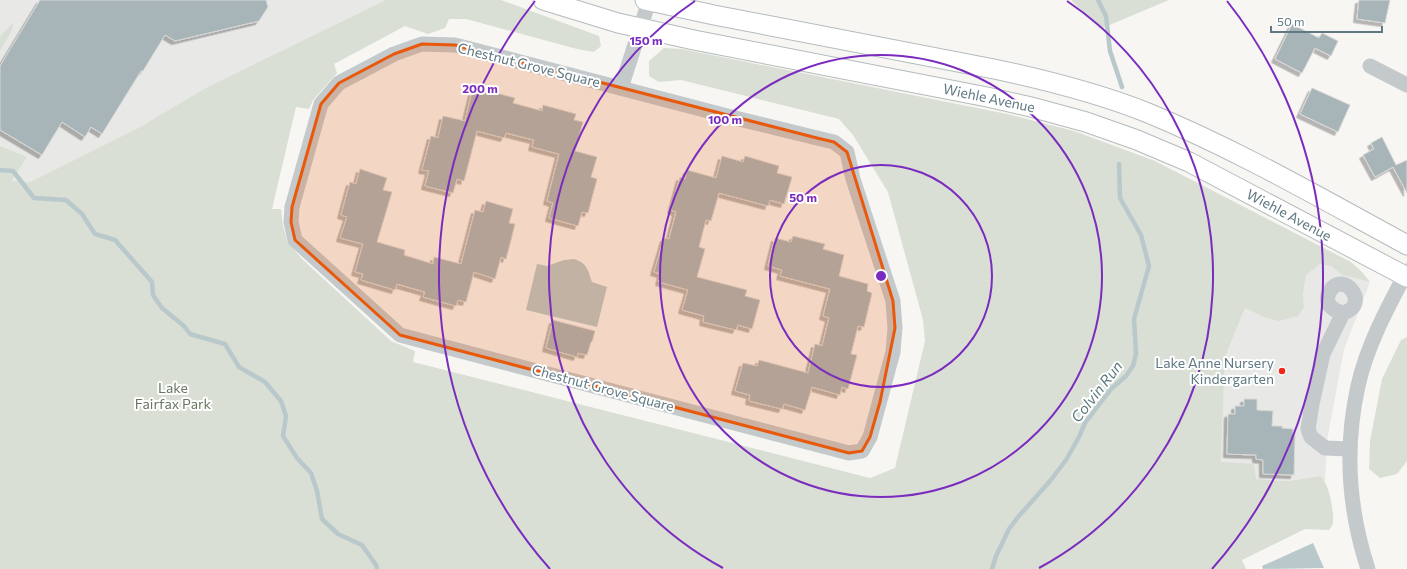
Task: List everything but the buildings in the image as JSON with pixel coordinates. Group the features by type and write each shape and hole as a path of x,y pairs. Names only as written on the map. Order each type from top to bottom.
{"main road":[{"name":"Wiehle Avenue","path":"543,0 640,28 694,40 1031,106 1086,122 1137,140 1189,162 1406,274"},
{"name":"Wiehle Avenue","path":"647,0 994,68 1038,78 1094,94 1146,113 1199,135 1407,245"}],"street":[{"path":"621,88 640,28 647,0"},
{"name":"Chestnut Grove Square","path":"422,44 455,45 621,88 834,142 847,152 853,179 893,301 895,328 893,352 880,402 870,437 862,451 849,453 400,335 295,240 291,222 292,207 321,104 339,83 394,54 422,44"},
{"path":"1370,66 1407,85"},
{"path":"1368,569 1361,548 1352,504 1348,469 1351,424 1360,378 1376,331 1406,274"},
{"path":"1343,313 1323,354 1308,429 1311,437 1325,448 1349,449"}],"highlighted area":[{"path":"422,44 455,45 834,142 847,152 893,301 895,328 880,402 870,437 862,451 849,453 400,335 295,240 291,222 292,207 321,104 339,83 394,54"}],"shaded area":[{"path":"0,0 387,0 24,185 0,184"},
{"path":"574,259 584,265 592,282 607,287 597,327 526,310 537,264 547,266 564,260"},
{"name":"Lake Anne Nursery Kindergarten","path":"1320,264 1331,266 1342,275 1370,282 1344,349 1327,441 1325,481 1321,476 1288,481 1256,479 1221,462 1225,357 1245,308 1263,317 1304,307 1303,295 1306,274"},
{"path":"1313,543 1324,568 1263,569 1262,566"}],"green space":[{"name":"Lake Fairfax Park","path":"386,0 501,0 599,36 601,46 594,52 577,49 466,19 449,19 445,28 428,34 405,26 334,64 337,73 313,100 309,109 296,107 272,209 281,209 283,226 287,240 301,258 391,341 415,351 413,362 870,478 895,468 925,341 923,320 888,192 853,135 839,119 681,80 659,82 649,76 649,61 664,48 682,49 1007,114 1074,131 1155,161 1351,262 1370,282 1342,275 1331,266 1320,264 1306,275 1303,295 1304,307 1298,316 1279,321 1263,317 1245,308 1225,357 1221,462 1254,464 1256,479 1288,481 1321,476 1326,485 1332,505 1332,526 1329,530 1305,529 1242,560 1246,569 0,569 0,146 27,157 11,181 30,182 142,126 206,88"},
{"path":"1071,0 1169,0 1100,29"},
{"path":"14,22 11,32 0,51 0,36"},
{"path":"1407,337 1407,461 1397,474 1380,478 1369,469 1370,441 1382,379 1401,340"}],"waterway":[{"name":"Colvin Run","path":"1098,0 1106,16 1110,51 1122,87"},
{"name":"Colvin Run","path":"992,569 996,556 1009,529 1066,460 1085,423 1111,389 1126,376 1133,366 1136,354 1134,319 1149,266 1141,235 1120,198 1119,164"},
{"path":"0,170 13,171 34,198 66,200 82,214 95,234 115,240 152,282 153,295 162,308 184,326 190,334 225,344 239,367 265,382 281,401 286,416 283,436 297,458 311,473 317,491 322,519 338,534 362,545 376,565 377,569"}],"place":[{"name":"Lake Anne Nursery Kindergarten","path":"1282,371"}]}
